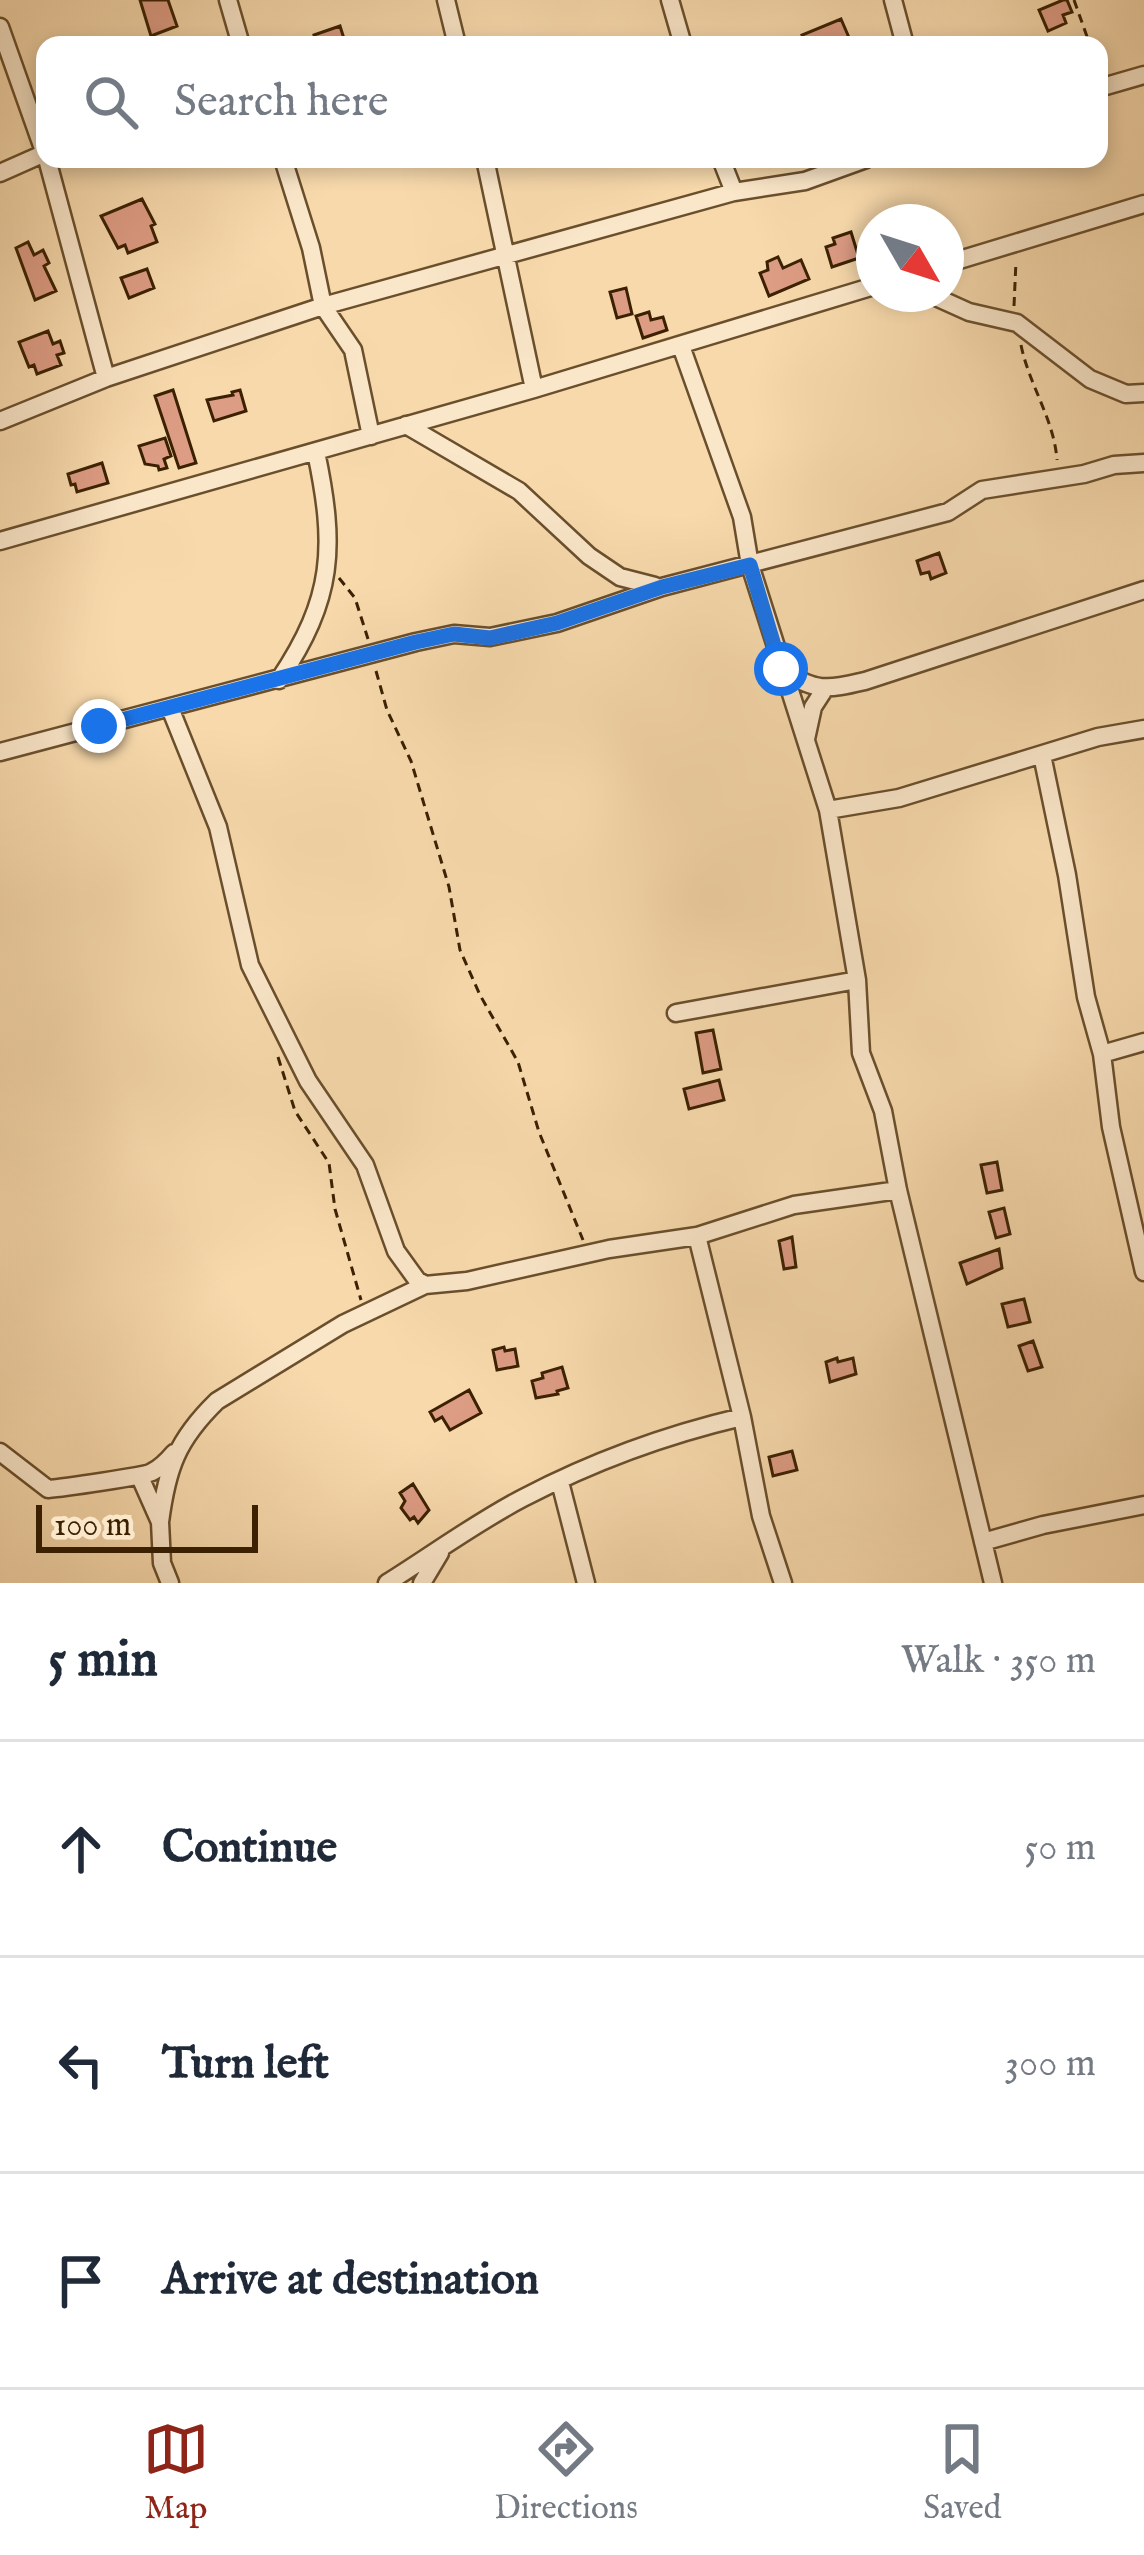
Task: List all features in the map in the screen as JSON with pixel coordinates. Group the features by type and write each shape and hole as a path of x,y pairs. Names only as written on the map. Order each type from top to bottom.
{"street":[{"path":"229,0 239,36"},
{"path":"446,0 456,36"},
{"path":"670,0 680,36"},
{"path":"893,0 903,36"},
{"path":"0,27 36,130"},
{"path":"1108,85 1144,75"},
{"path":"0,173 36,159"},
{"path":"48,168 106,378"},
{"path":"286,168 323,306 353,350 371,436"},
{"path":"487,168 534,389"},
{"path":"725,168 734,192"},
{"path":"0,421 106,378 323,306 734,192 805,181 841,168"},
{"path":"964,259 1144,204"},
{"path":"0,541 856,292"},
{"path":"964,310 1017,323 1090,379 1126,394 1144,393"},
{"path":"681,346 742,517 750,565 828,811 857,980 861,1053 883,1111 993,1583"},
{"path":"406,425 518,491 589,556 620,577 662,587"},
{"path":"279,680 304,643 327,569 329,542 316,452"},
{"path":"0,752 454,634 490,638 557,623 662,587 948,512 982,490 1144,463"},
{"path":"781,669 824,690 865,681 1144,590"},
{"path":"805,741 813,707 824,690"},
{"path":"170,708 218,827 250,965 308,1081 365,1165 405,1265 425,1285"},
{"path":"828,811 899,798 1099,737 1144,729"},
{"path":"1042,755 1086,998 1102,1054 1111,1126 1144,1272"},
{"path":"676,1013 857,980"},
{"path":"1102,1054 1144,1042"},
{"path":"0,1452 48,1489 140,1478 175,1453 217,1401 364,1313 425,1285 467,1281 589,1253 698,1235 794,1205 898,1190"},
{"path":"698,1235 761,1516 783,1583"},
{"path":"393,1298 405,1265"},
{"path":"387,1583 524,1498 633,1449 742,1418"},
{"path":"170,1583 162,1563 160,1522 175,1453"},
{"path":"140,1478 160,1522"},
{"path":"560,1482 586,1583"},
{"path":"983,1542 1144,1505"},
{"path":"422,1583 442,1549"}],"path":[{"path":"1074,0 1087,36"},
{"path":"1019,242 1013,277 1017,323 1024,362 1054,435 1058,478"},
{"path":"327,569 355,598 387,710 411,761 449,887 460,950 518,1062 539,1132 589,1253"},
{"path":"279,1025 280,1071 295,1111 329,1163 335,1209 364,1313"}],"building":[{"path":"140,0 168,0 177,26 151,36"},
{"path":"1063,0 1072,12 1063,15 1066,23 1048,31 1039,10"},
{"path":"841,19 848,36 802,36"},
{"path":"340,26 343,36 314,36"},
{"path":"142,199 155,224 151,226 157,242 128,253 125,245 118,248 101,216"},
{"path":"851,232 856,259 832,267 826,247 835,244 833,238"},
{"path":"28,242 34,255 43,250 49,263 44,266 56,291 35,300 16,248"},
{"path":"778,257 783,268 801,260 809,279 769,296 760,273"},
{"path":"147,269 154,288 129,298 121,278"},
{"path":"626,288 632,314 617,318 610,292"},
{"path":"649,312 651,320 663,317 667,330 643,338 636,316"},
{"path":"48,331 53,344 60,341 61,365 37,374 19,342"},
{"path":"173,390 196,463 179,468 155,396"},
{"path":"240,390 246,411 214,421 207,400"},
{"path":"165,438 171,456 164,459 167,468 145,464 139,446"},
{"path":"102,463 108,483 77,492 68,474"},
{"path":"939,553 946,573 931,579 929,572 921,574 917,561"},
{"path":"713,1030 721,1069 703,1073 696,1033"},
{"path":"719,1080 724,1100 689,1109 684,1089"},
{"path":"997,1162 1002,1190 987,1193 981,1165"},
{"path":"1004,1208 1010,1234 996,1238 989,1212"},
{"path":"792,1237 796,1267 784,1269 779,1241"},
{"path":"999,1249 1002,1268 967,1284 960,1263"},
{"path":"1024,1299 1030,1322 1008,1327 1002,1304"},
{"path":"1033,1341 1042,1367 1028,1371 1019,1346"},
{"path":"504,1347 505,1351 515,1349 518,1366 497,1370 493,1350"},
{"path":"837,1358 838,1362 853,1358 856,1374 830,1382 826,1362"},
{"path":"562,1367 568,1388 536,1398 532,1381"},
{"path":"469,1390 481,1413 450,1430 442,1417 435,1421 430,1412"},
{"path":"792,1451 797,1470 773,1476 769,1457"},
{"path":"413,1484 429,1510 418,1523 401,1508 405,1501 400,1493"}],"route":[{"path":"99,726 416,642 454,634 490,638 557,623 662,587 750,565 781,669"}]}
